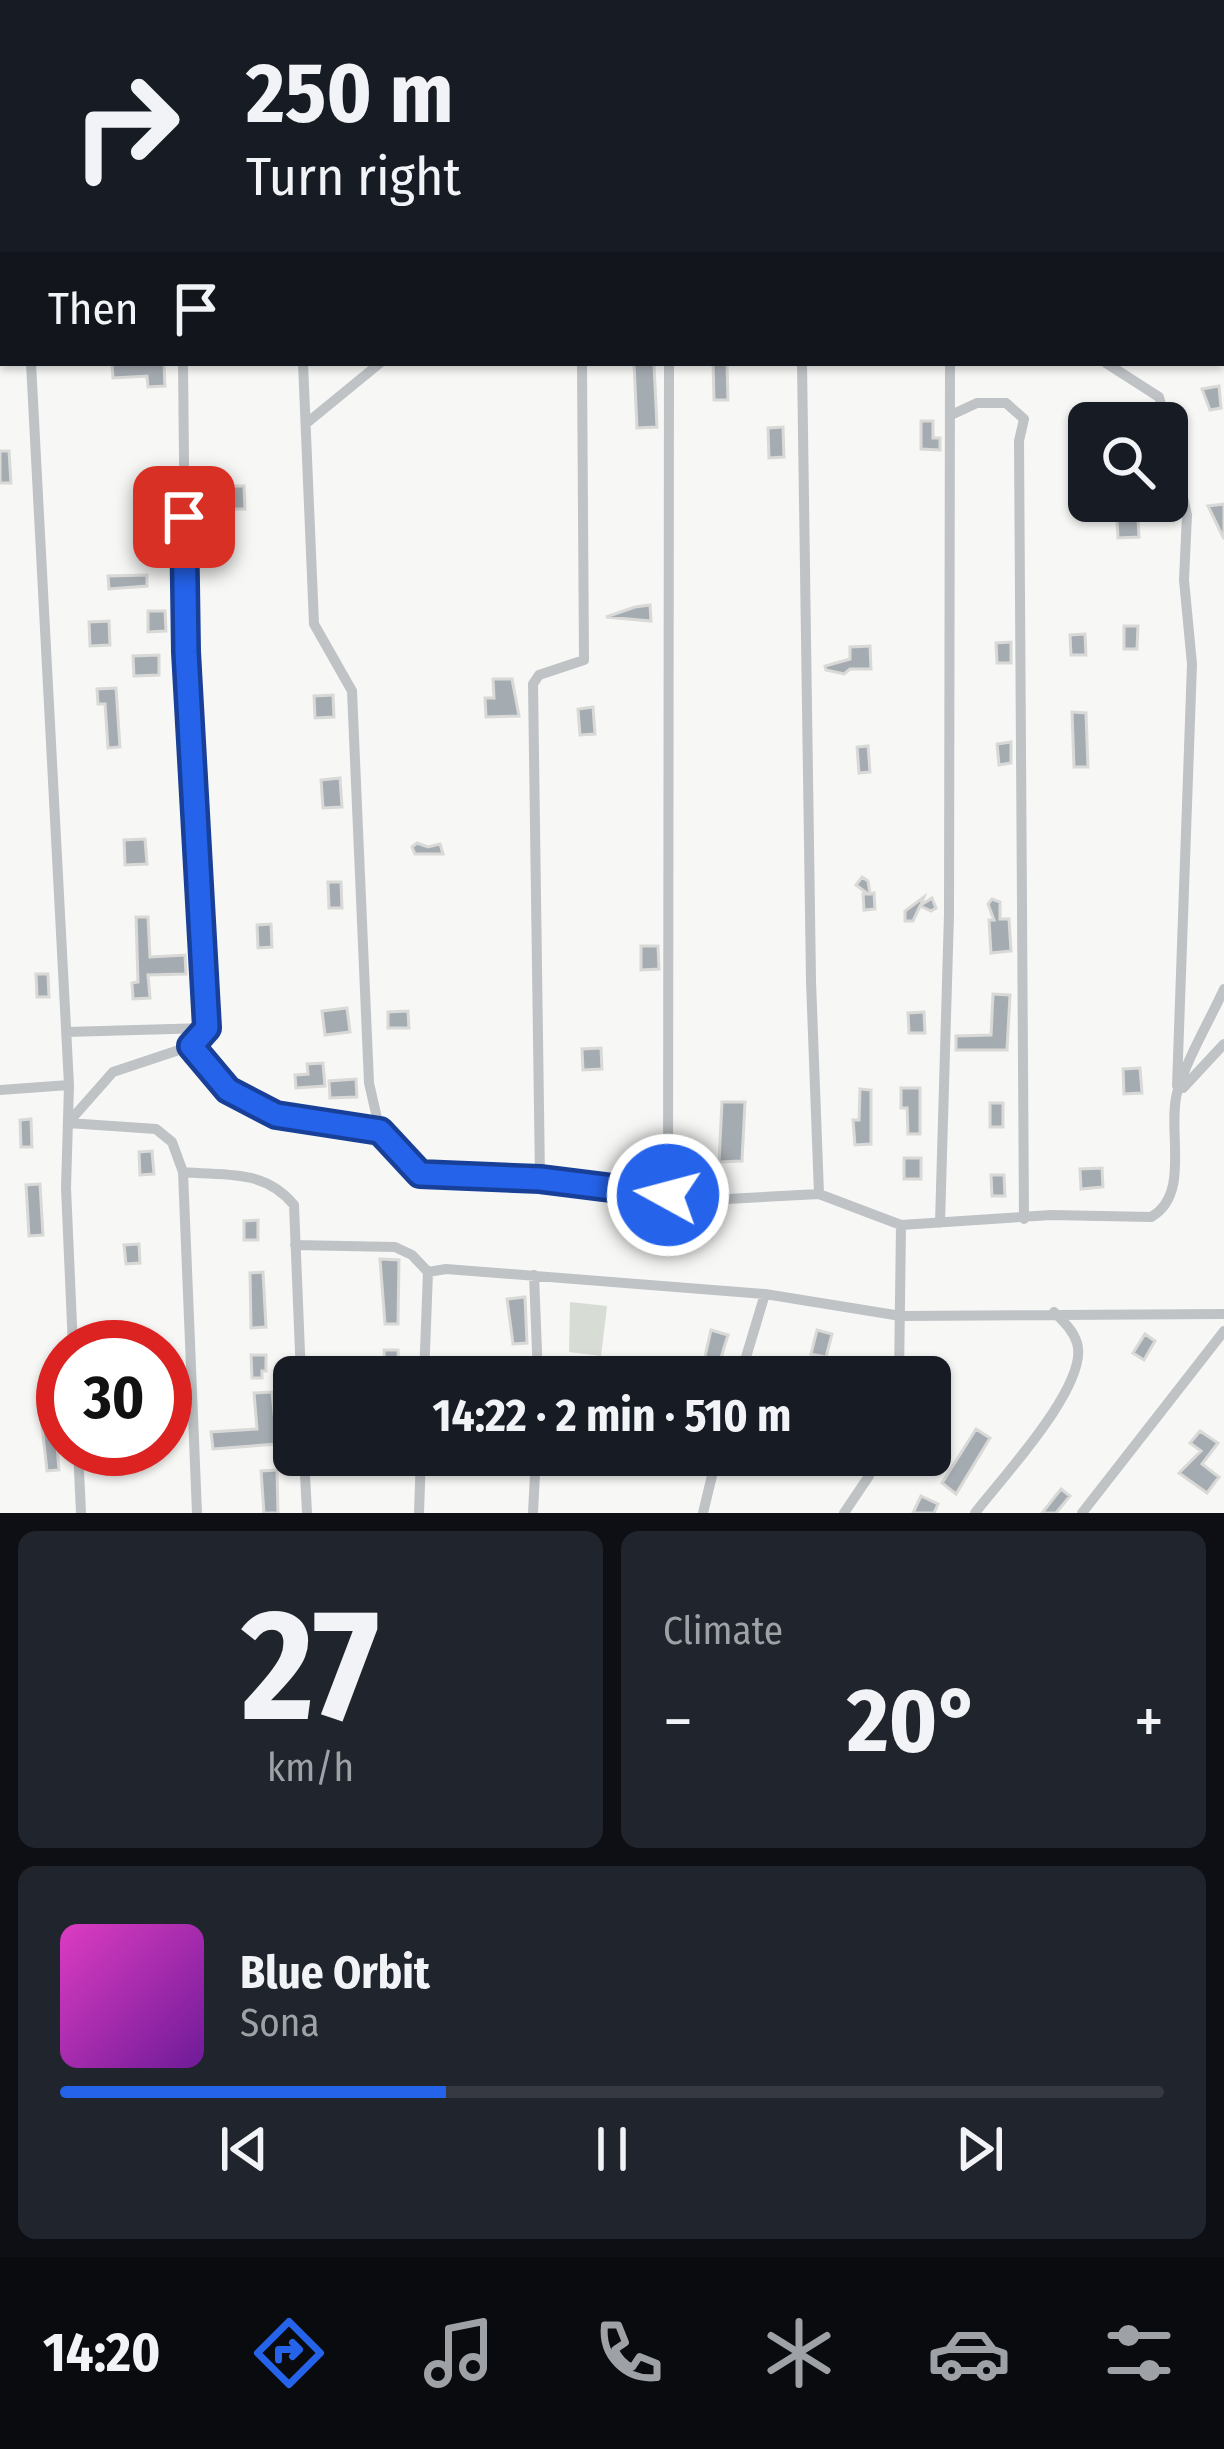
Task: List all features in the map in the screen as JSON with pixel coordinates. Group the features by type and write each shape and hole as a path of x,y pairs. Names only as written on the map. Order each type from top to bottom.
{"street":[{"path":"32,366 69,1084 66,1188 72,1320"},
{"path":"68,1123 113,1072 191,1046 207,1028 186,652 183,366"},
{"path":"303,366 314,624 352,691 369,1083 380,1131 420,1174 540,1179 709,1200 819,1194 901,1225 1051,1215 1151,1217 1165,1209 1172,1192 1177,1095 1192,664 1184,580 1187,522"},
{"path":"308,422 376,366"},
{"path":"540,1179 532,684 539,675 584,660 582,366"},
{"path":"668,1195 669,366"},
{"path":"802,366 811,982 819,1194"},
{"path":"940,1223 949,914 950,366"},
{"path":"1111,366 1160,402"},
{"path":"950,415 976,403 1006,403 1024,419 1019,441 1024,1219"},
{"path":"1177,1095 1224,989"},
{"path":"66,1032 207,1028"},
{"path":"1177,1095 1224,1044"},
{"path":"191,1046 228,1090 276,1115 380,1131"},
{"path":"0,1090 69,1084"},
{"path":"68,1123 157,1129 172,1142 183,1172 196,1513"},
{"path":"183,1172 259,1178 279,1186 294,1205 300,1356"},
{"path":"899,1356 901,1225"},
{"path":"295,1246 394,1247 412,1255 428,1272 425,1356"},
{"path":"428,1272 446,1269 765,1294 901,1316 1224,1314"},
{"path":"534,1275 537,1356"},
{"path":"746,1356 765,1294"},
{"path":"975,1513 1064,1396 1076,1372 1079,1346 1054,1312"},
{"path":"1082,1513 1224,1331"},
{"path":"79,1476 81,1513"},
{"path":"305,1476 307,1513"},
{"path":"418,1513 420,1476"},
{"path":"533,1513 535,1476"},
{"path":"703,1513 712,1476"},
{"path":"844,1513 869,1476"}],"shaded area":[{"path":"570,1302 607,1306 601,1356 569,1352"}],"building":[{"path":"112,366 164,366 165,386 148,387 147,376 113,378"},
{"path":"634,366 654,366 657,427 637,428"},
{"path":"713,366 727,366 728,400 714,400"},
{"path":"1219,386 1221,408 1210,410 1202,389"},
{"path":"921,421 933,421 933,438 940,438 940,450 921,449"},
{"path":"783,427 784,457 769,458 768,428"},
{"path":"0,451 9,451 11,483 0,483"},
{"path":"232,486 244,486 245,509 232,509"},
{"path":"1224,504 1224,539 1208,506"},
{"path":"1117,522 1138,522 1139,537 1118,538"},
{"path":"147,575 147,586 109,589 108,576"},
{"path":"650,605 651,621 606,617 635,607"},
{"path":"148,611 165,611 166,631 148,632"},
{"path":"109,621 110,645 90,646 89,622"},
{"path":"1124,626 1138,626 1137,649 1124,649"},
{"path":"1085,634 1086,655 1071,655 1070,635"},
{"path":"1011,642 1011,663 997,663 996,643"},
{"path":"870,646 871,669 850,669 844,674 826,670 825,666 850,659 850,647"},
{"path":"159,655 159,675 134,676 133,656"},
{"path":"493,679 512,679 519,716 486,717 485,698 494,698"},
{"path":"116,688 120,747 108,748 105,704 98,704 97,689"},
{"path":"333,695 334,717 315,718 314,696"},
{"path":"593,707 595,734 580,735 578,709"},
{"path":"1072,712 1086,713 1088,767 1074,767"},
{"path":"1011,742 1011,763 999,765 997,744"},
{"path":"868,746 870,772 859,773 857,747"},
{"path":"340,778 342,807 323,808 321,780"},
{"path":"145,839 147,864 125,865 124,840"},
{"path":"440,844 443,854 415,854 412,847"},
{"path":"862,877 868,881 870,894 874,893 875,909 864,910 863,894 868,894 856,885"},
{"path":"328,882 341,882 342,908 329,908"},
{"path":"924,897 921,905 932,898 936,908 920,906 913,921 905,921 905,911"},
{"path":"992,899 1000,902 1000,919 1009,919 1011,951 991,953 989,920 994,920 988,904"},
{"path":"136,917 148,917 150,957 185,955 186,974 148,975 150,998 133,999 132,983 138,982"},
{"path":"271,924 272,947 258,948 257,925"},
{"path":"641,946 658,946 659,969 641,970"},
{"path":"36,974 48,974 49,997 37,997"},
{"path":"993,994 1010,995 1007,1050 956,1050 956,1036 991,1035"},
{"path":"347,1008 350,1032 325,1035 322,1011"},
{"path":"408,1011 409,1028 388,1028 388,1012"},
{"path":"924,1012 925,1033 909,1033 908,1013"},
{"path":"601,1048 602,1069 583,1070 582,1049"},
{"path":"323,1063 325,1086 296,1088 295,1075 308,1074 307,1064"},
{"path":"1140,1068 1142,1093 1124,1094 1123,1069"},
{"path":"356,1079 357,1097 330,1098 329,1081"},
{"path":"901,1088 920,1088 920,1134 908,1134"},
{"path":"860,1089 871,1090 871,1144 855,1145 853,1120 859,1120"},
{"path":"722,1102 745,1102 742,1161 719,1162"},
{"path":"990,1103 1003,1103 1003,1127 990,1127"},
{"path":"31,1119 32,1147 21,1147 20,1120"},
{"path":"152,1151 154,1174 140,1175 139,1152"},
{"path":"904,1158 921,1158 921,1179 904,1179"},
{"path":"1102,1168 1103,1187 1081,1189 1080,1169"},
{"path":"991,1175 1004,1175 1005,1196 992,1196"},
{"path":"40,1184 43,1235 29,1236 26,1185"},
{"path":"258,1220 258,1240 244,1240 244,1221"},
{"path":"139,1244 140,1263 126,1264 124,1245"},
{"path":"380,1259 399,1260 398,1324 385,1324"},
{"path":"263,1272 266,1327 251,1328 250,1273"},
{"path":"525,1297 527,1343 513,1344 507,1299"},
{"path":"711,1330 728,1335 721,1356 705,1356"},
{"path":"817,1330 832,1334 826,1356 811,1354"},
{"path":"1145,1334 1155,1341 1144,1360 1133,1353"},
{"path":"251,1355 266,1355 262,1378 252,1378"},
{"path":"272,1392 273,1444 213,1449 211,1432 257,1429 254,1393"},
{"path":"976,1429 990,1438 956,1494 942,1483 951,1476"},
{"path":"1200,1431 1218,1443 1202,1464 1219,1477 1207,1493 1179,1473 1201,1451 1190,1443"},
{"path":"273,1470 277,1476 278,1513 264,1513 261,1471"},
{"path":"1061,1489 1070,1496 1056,1513 1042,1513"},
{"path":"921,1496 938,1504 934,1513 913,1513"}],"route":[{"path":"184,517 186,652 207,1028 191,1046 228,1090 276,1115 380,1131 420,1174 540,1179 668,1195"}]}
